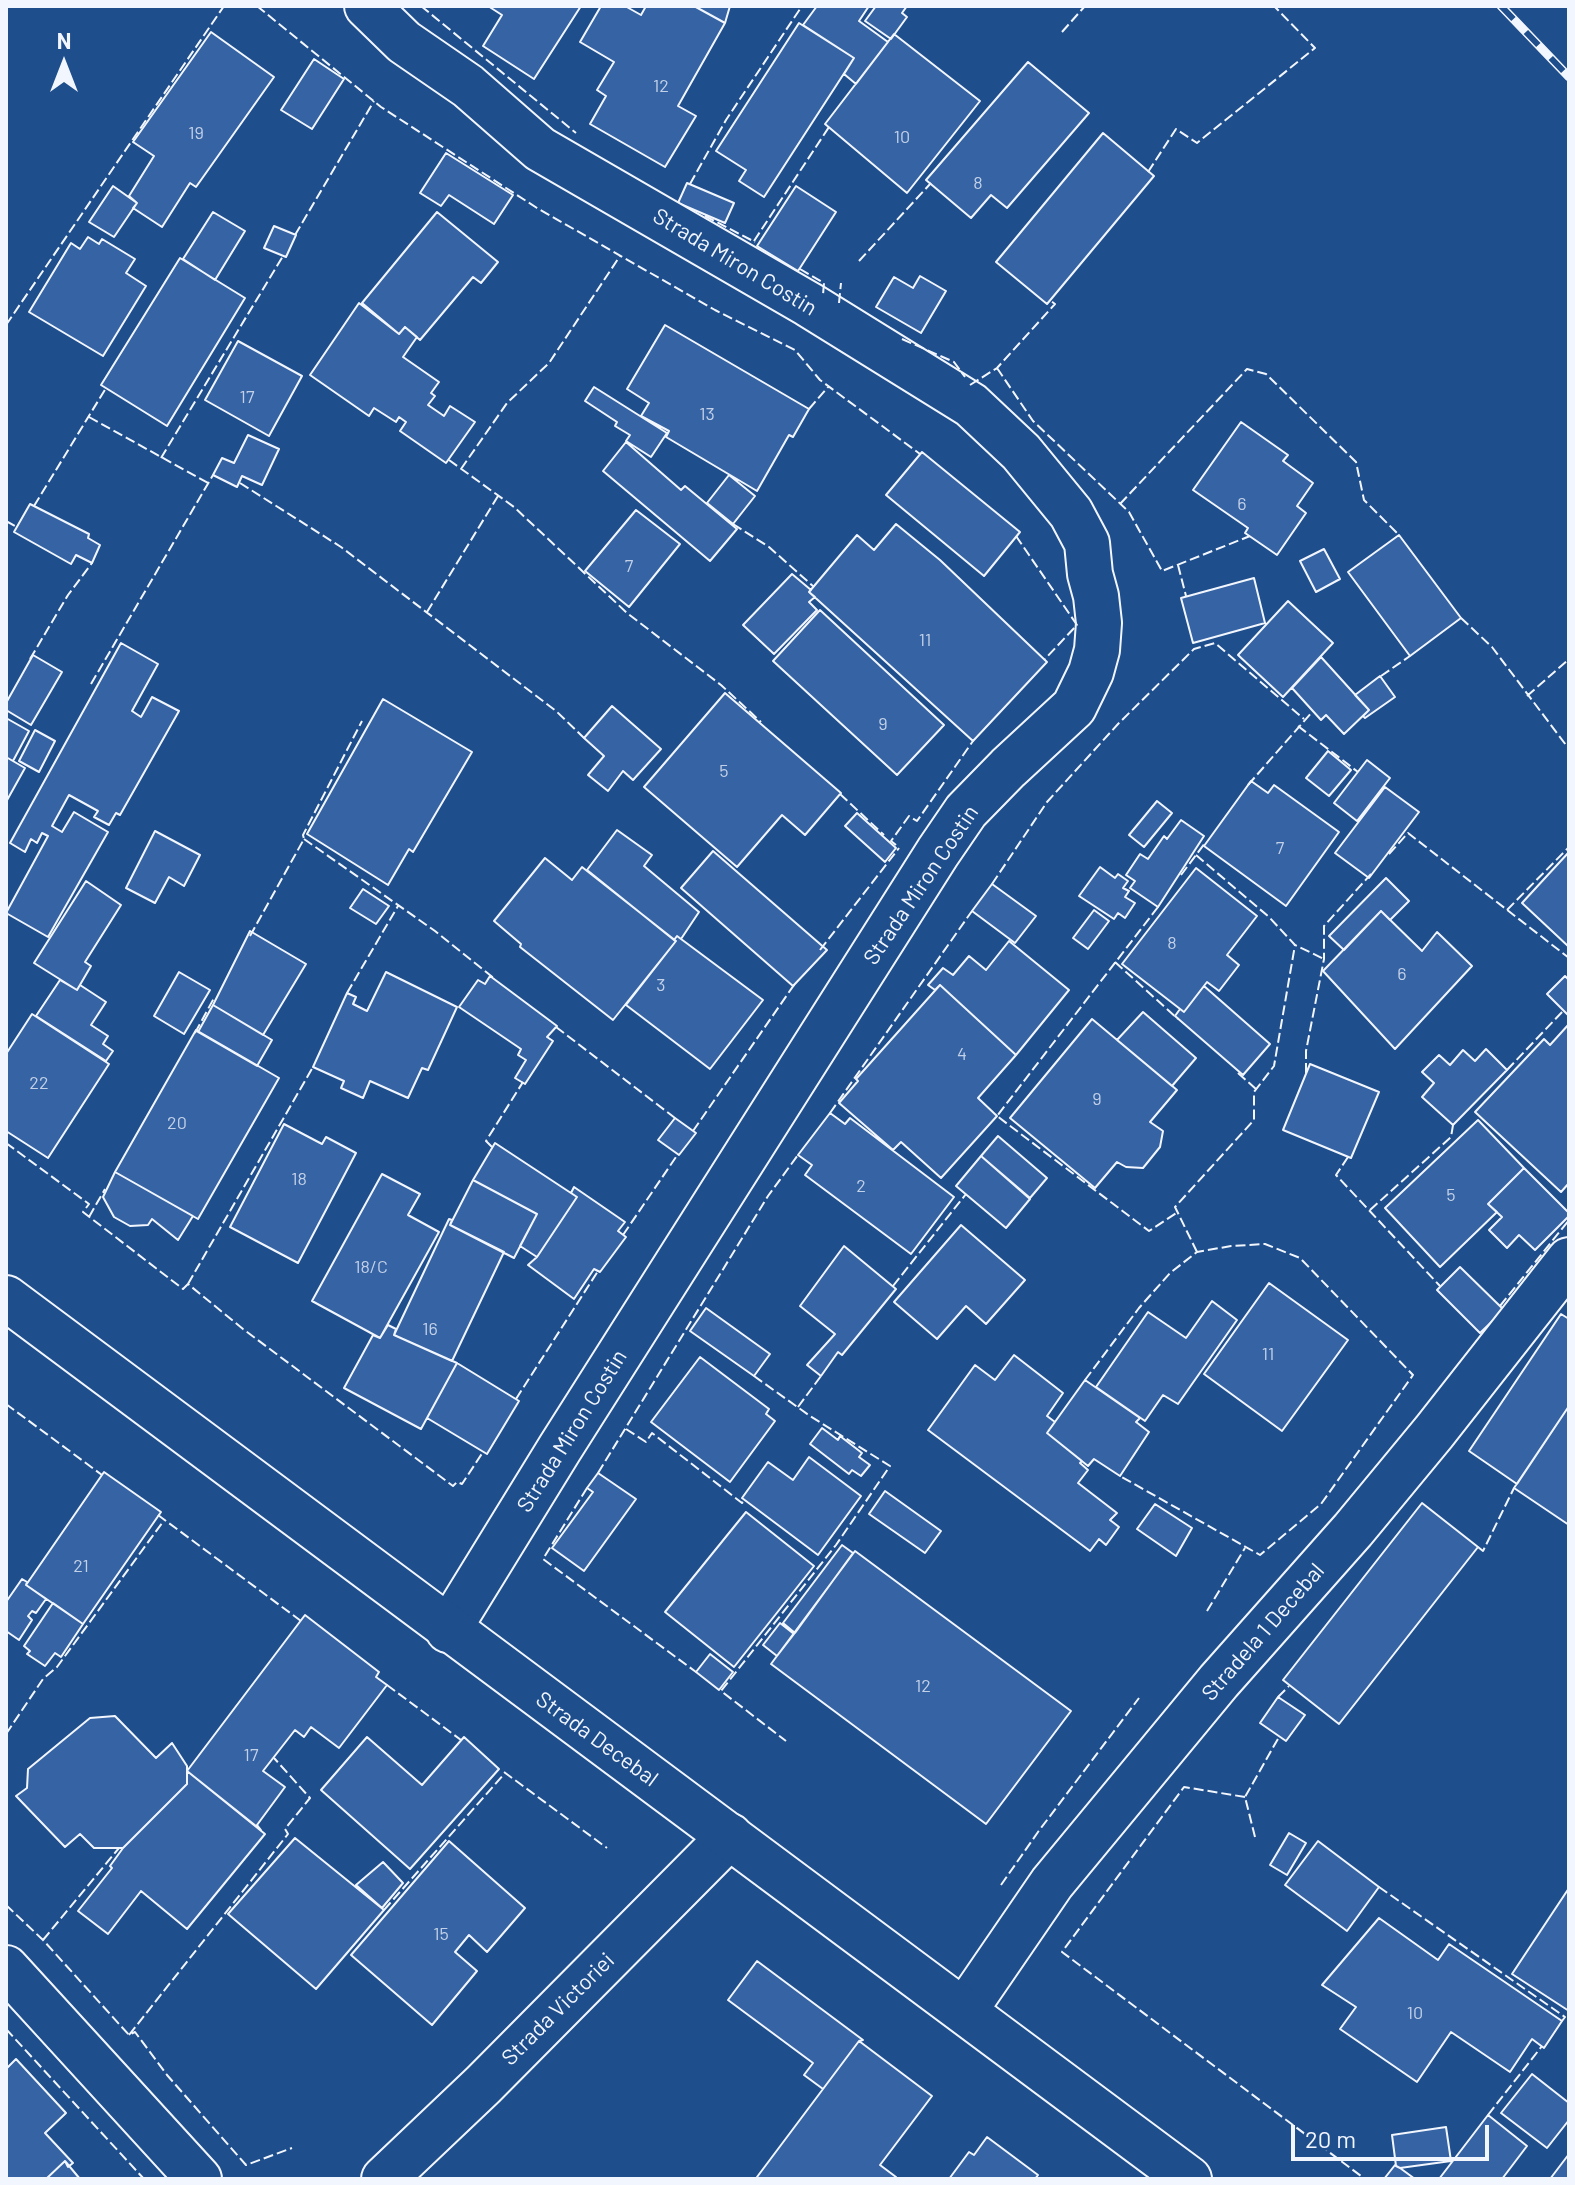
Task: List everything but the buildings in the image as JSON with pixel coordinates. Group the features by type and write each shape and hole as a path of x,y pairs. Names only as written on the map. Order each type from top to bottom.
{"street":[{"name":"Strada Miron Costin","path":"367,6 404,42 468,86 540,149 808,304 971,405 1021,452 1071,513 1087,543 1099,623 1091,672 1074,707 966,811 938,852 448,1630"},
{"name":"Stradela 1 Decebal","path":"965,2010 1052,1883 1219,1681 1374,1506 1569,1260"},
{"name":"Strada Decebal","path":"6,1298 1189,2179"},
{"name":"Strada Victoriei","path":"384,2179 483,2085 730,1836"},
{"path":"6,1968 199,2179"}],"railway":[{"path":"1501,6 1569,77"}],"fence":[{"path":"6,325 224,6"},
{"path":"257,6 381,107 537,208 715,310 795,350 820,380 920,454"},
{"path":"421,6 576,133"},
{"path":"690,184 726,120 802,6"},
{"path":"1062,32 1085,6"},
{"path":"1148,172 1176,129 1197,143 1315,48 1274,6"},
{"path":"295,235 374,101"},
{"path":"754,241 829,127"},
{"path":"859,261 931,183"},
{"path":"705,216 755,242"},
{"path":"161,458 283,256"},
{"path":"461,469 507,403 549,363 620,256"},
{"path":"800,269 824,283 823,295"},
{"path":"839,303 841,283"},
{"path":"970,385 997,368 1055,304 1051,301"},
{"path":"902,339 954,362 965,377"},
{"path":"997,368 1033,421 1129,512 1162,571 1250,536"},
{"path":"1120,504 1247,369 1266,374 1356,462 1364,500 1399,535"},
{"path":"809,409 828,387"},
{"path":"34,506 106,388"},
{"path":"89,417 208,483"},
{"path":"449,460 514,507 627,613 721,685 761,722"},
{"path":"91,684 213,475"},
{"path":"240,483 341,547 556,711 584,738"},
{"path":"427,612 498,496"},
{"path":"6,521 17,527"},
{"path":"733,524 769,547 814,587"},
{"path":"1016,536 1077,625 1045,659"},
{"path":"30,659 68,595 92,563"},
{"path":"1178,565 1186,596"},
{"path":"1461,618 1492,647 1569,749"},
{"path":"992,884 1047,802 1118,724 1194,649 1215,643 1304,719"},
{"path":"1381,676 1410,656"},
{"path":"1527,696 1569,659"},
{"path":"1248,785 1313,711"},
{"path":"250,936 304,839 303,835 362,721"},
{"path":"1298,726 1358,772"},
{"path":"896,845 891,841 909,816 917,821 973,741"},
{"path":"840,794 884,835"},
{"path":"1389,854 1408,833 1569,958"},
{"path":"304,839 435,931 495,979"},
{"path":"1181,875 1205,843"},
{"path":"1507,910 1569,847"},
{"path":"820,950 899,848"},
{"path":"1196,855 1269,917 1295,945 1324,959"},
{"path":"1306,1073 1306,1051 1324,959 1324,926 1371,874"},
{"path":"347,993 398,906"},
{"path":"1158,907 997,1116 1149,1231 1178,1212"},
{"path":"830,1113 972,911"},
{"path":"1197,1252 1175,1207 1254,1120 1254,1092 1274,1066 1295,945"},
{"path":"1115,962 1178,1019"},
{"path":"693,1131 796,982"},
{"path":"195,1033 214,998"},
{"path":"1507,1070 1563,1011"},
{"path":"556,1027 675,1118"},
{"path":"188,1284 313,1067"},
{"path":"1238,1073 1256,1089"},
{"path":"492,1147 486,1141 523,1082"},
{"path":"1370,1210 1451,1137 1453,1125"},
{"path":"6,1143 89,1204 83,1212 183,1289 188,1284 243,1329 453,1486 457,1482 462,1484 483,1452"},
{"path":"623,1235 678,1154"},
{"path":"598,1473 768,1196 798,1155"},
{"path":"1348,1157 1336,1175 1440,1286"},
{"path":"89,1217 105,1189"},
{"path":"893,1286 966,1194"},
{"path":"1500,1306 1569,1220"},
{"path":"1085,1380 1139,1308 1170,1273 1197,1252 1265,1244 1300,1258 1413,1375 1321,1504 1260,1555 1120,1476"},
{"path":"516,1399 598,1271"},
{"path":"754,1376 810,1416 890,1466 836,1545 721,1691 786,1741"},
{"path":"798,1407 821,1376"},
{"path":"6,1404 102,1475"},
{"path":"626,1429 646,1442 652,1433 742,1503 745,1500"},
{"path":"587,1488 543,1559 696,1672"},
{"path":"1478,1547 1483,1551 1514,1488"},
{"path":"158,1515 301,1621"},
{"path":"6,1734 43,1679 57,1667 165,1519"},
{"path":"1207,1611 1245,1548"},
{"path":"387,1685 461,1740"},
{"path":"1278,1697 1289,1686"},
{"path":"1001,1885 1139,1698"},
{"path":"1255,1837 1245,1797 1279,1737"},
{"path":"129,2035 288,1834 285,1829 310,1798 274,1758"},
{"path":"504,1772 607,1848"},
{"path":"384,1910 505,1773"},
{"path":"1245,1797 1184,1787 1062,1952 1365,2179"},
{"path":"43,1940 119,1848"},
{"path":"1379,1887 1565,2017 1562,2021"},
{"path":"6,1905 43,1940 129,2035 135,2032 167,2075 246,2165 292,2148"},
{"path":"6,2029 144,2179"},
{"path":"1488,2115 1542,2046"}]}
